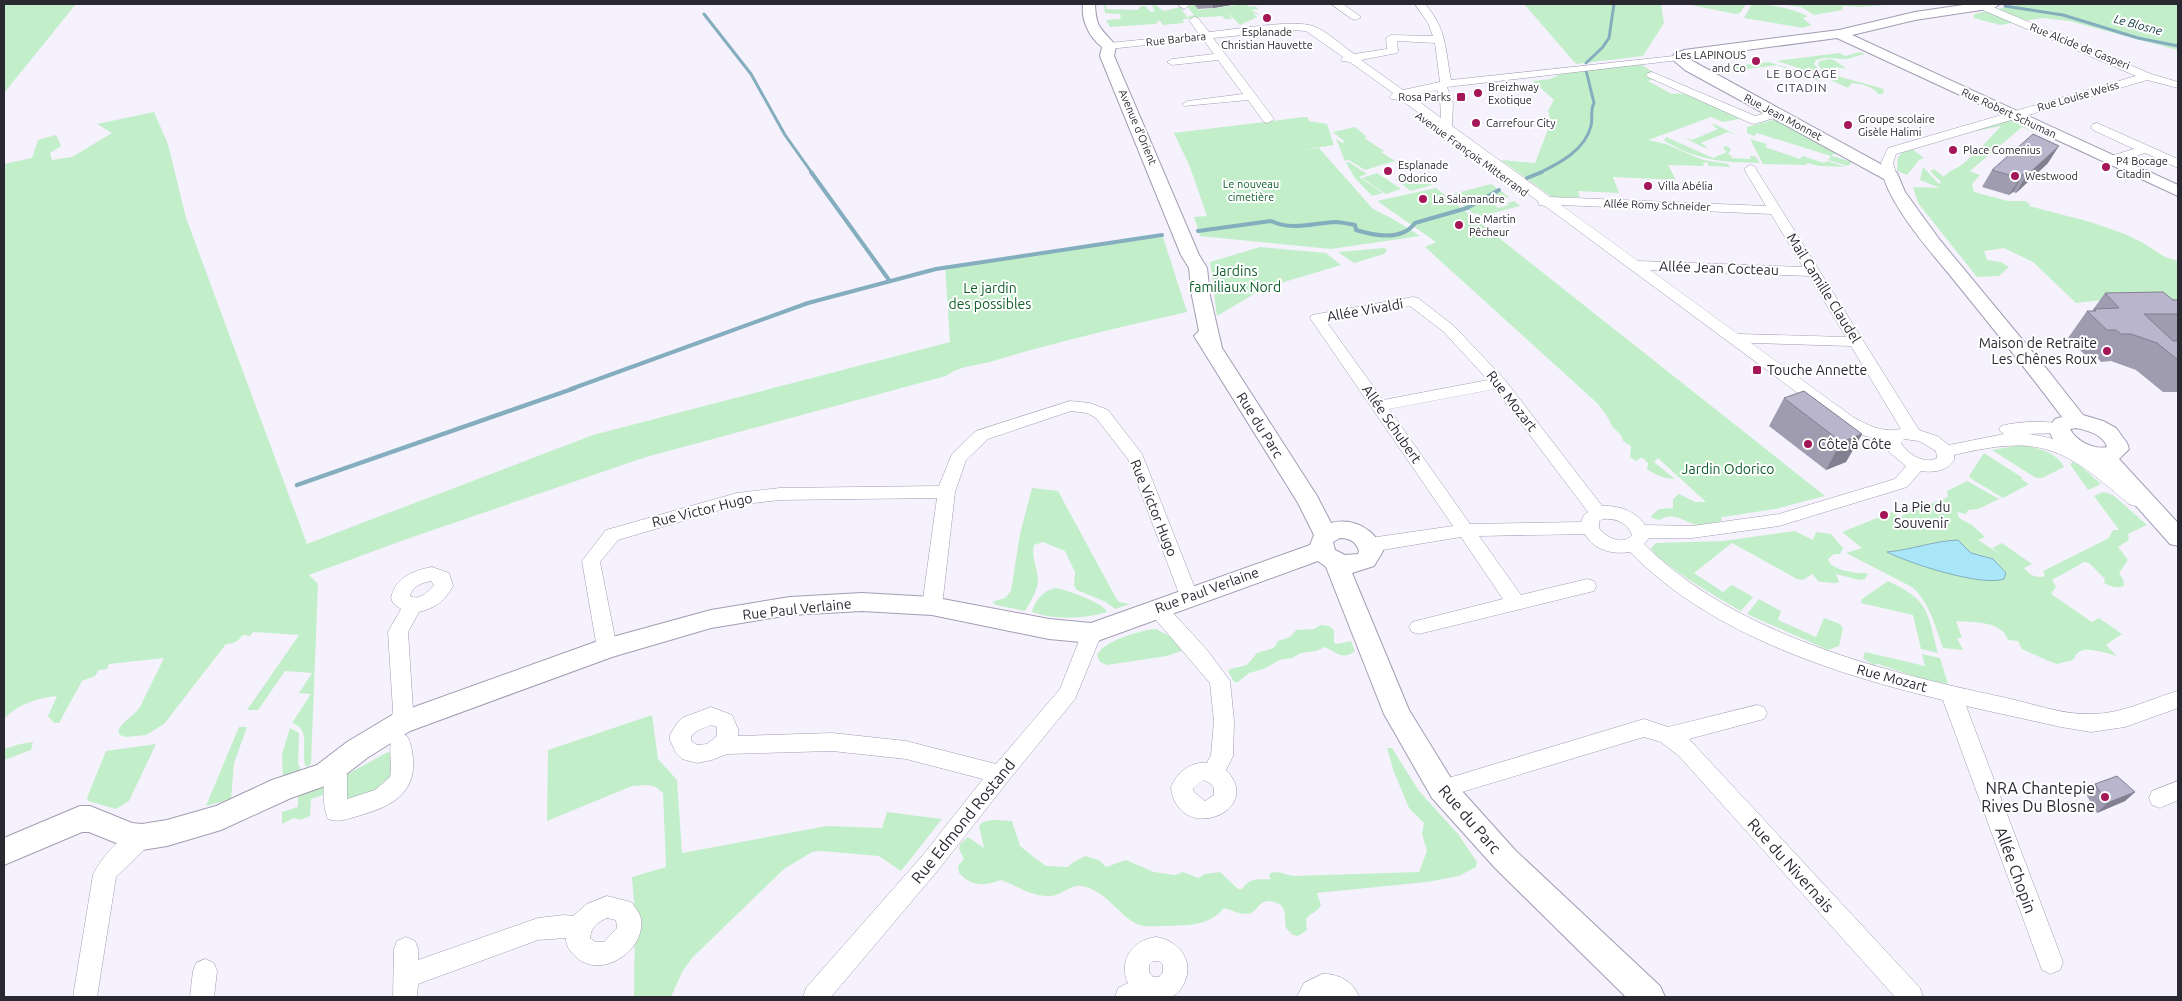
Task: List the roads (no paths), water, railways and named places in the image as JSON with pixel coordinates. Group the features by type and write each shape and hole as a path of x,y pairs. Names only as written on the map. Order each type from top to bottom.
{"street":[{"path":"1089,4 1089,15 1098,38 1109,46"},
{"path":"1336,4 1356,17"},
{"path":"1420,4 1426,10 1441,40 1447,125 1444,130"},
{"path":"1397,96 1443,84 1656,58 1679,57 1690,53 1839,34 1904,18 1982,5"},
{"name":"Rue Alcide de Gasperi","path":"1982,5 2147,76 2178,85"},
{"path":"1194,20 1268,118"},
{"name":"Rue Barbara","path":"1109,46 1302,28"},
{"name":"Avenue François Mitterrand","path":"1302,28 1347,58 1729,339 1842,427 1861,438 1894,442"},
{"name":"Rue Robert Schuman","path":"1839,34 2178,191"},
{"path":"1347,58 1392,50 1391,38 1441,40"},
{"name":"Avenue d'Orient","path":"1109,46 1107,56 1190,255"},
{"path":"1172,62 1221,56"},
{"name":"Rue Jean Monnet","path":"1679,57 1685,64 1891,176"},
{"path":"1652,75 1681,91 1727,107 1754,120 1777,114"},
{"name":"Rue Louise Weiss","path":"1891,176 1886,166 1887,158 1892,151 2012,114 2147,76"},
{"path":"1188,104 1251,96"},
{"path":"2097,127 2178,164"},
{"path":"2111,160 2146,149"},
{"name":"Mail Camille Claudel","path":"1750,168 1913,434"},
{"path":"1891,176 1897,192 1933,242 2043,377 2067,425 2062,438 2073,446 2093,454 2103,455 2178,538"},
{"name":"Allée Romy Schneider","path":"1543,203 1776,210"},
{"name":"Rue du Parc","path":"1190,255 1185,267 1192,318 1309,502 1351,598 1396,714 1442,789 1505,859 1649,997"},
{"name":"Allée Jean Cocteau","path":"1629,266 1814,272"},
{"name":"Allée Vivaldi","path":"1317,318 1413,301"},
{"name":"Rue Mozart","path":"1413,301 1449,329 1499,383 1594,521"},
{"name":"Allée Schubert","path":"1317,318 1517,604"},
{"path":"1729,339 1857,342"},
{"path":"1379,406 1499,383"},
{"name":"Rue Victor Hugo","path":"932,606 946,492 958,458 982,435 1053,410 1070,406 1090,408 1102,414 1136,458 1189,596"},
{"path":"1942,447 1955,438 2008,430 2067,425"},
{"path":"1942,447 1946,460 1938,465 1916,463 1902,456 1894,442 1898,435 1913,434 1942,447 2014,439 2048,442 2071,452 2093,467 2162,521"},
{"path":"1594,521 1592,534 1604,543 1620,547 1637,538 1778,520 1901,483 1912,472 1916,463"},
{"name":"Rue Victor Hugo","path":"607,648 592,561 612,535 737,498 780,494 946,492"},
{"name":"Rue du Parc","path":"1309,502 1349,530"},
{"path":"1351,598 1366,555 1362,536 1349,530 1336,530 1328,549 1344,565 1366,555 1466,530 1594,521 1614,513 1623,515 1637,525 1637,538"},
{"name":"Rue Mozart","path":"1637,538 1656,566 1706,601 1766,634 1805,652 1844,665 1951,694 2090,723 2133,717 2178,699"},
{"name":"Rue Paul Verlaine","path":"142,837 167,833 221,817 282,789 331,775 408,727 607,648 711,619 790,606 862,602 932,606 1049,629 1092,632 1189,596 1328,549"},
{"path":"1419,627 1587,586"},
{"path":"331,775 336,812 383,797 395,789 402,775 408,727 403,710 398,632 413,605"},
{"path":"1157,608 1220,681 1224,721 1222,756 1213,773"},
{"name":"Rue Edmond Rostand","path":"815,997 932,862 1000,774 1068,693 1092,632"},
{"name":"Allée Chopin","path":"1951,694 2050,962"},
{"path":"1668,736 1757,713"},
{"name":"Rue du Nivernais","path":"1442,789 1644,728 1668,736 1687,750 1911,997"},
{"path":"723,745 832,742 906,750 1000,774"},
{"path":"4,852 80,819 90,818 131,836 142,837"},
{"path":"85,997 105,875 116,860 142,837"},
{"path":"406,949 406,987 538,929 564,926 579,928"},
{"path":"202,997 205,971"},
{"path":"1309,997 1315,988 1328,985 1342,991 1347,997"}],"water":[{"path":"1958,540 1971,553 1993,559 2006,573 2004,579 1994,581 1979,580 1945,573 1887,552 1940,542"}],"waterway":[{"path":"1586,63 1602,48 1609,38 1614,4"},
{"name":"Le Blosne","path":"2005,6 2063,15 2138,38 2178,46"},
{"path":"704,14 751,74 785,135 812,173"},
{"path":"1539,173 1571,155 1588,134 1594,103 1586,70"},
{"path":"811,172 889,280"},
{"path":"1527,178 1542,172"},
{"path":"1198,231 1271,221 1287,226 1335,222 1355,225 1356,230 1371,234 1396,235 1410,229 1415,223 1467,208 1499,190"},
{"path":"571,389 808,303 936,269 1162,235"},
{"path":"297,485 575,388"}],"place":[{"name":"Esplanade Christian Hauvette","path":"1267,18"},
{"name":"Les LAPINOUS and Co","path":"1756,61"},
{"name":"Breizhway Exotique","path":"1478,93"},
{"name":"Rosa Parks","path":"1461,97"},
{"name":"Carrefour City","path":"1476,123"},
{"name":"Groupe scolaire Gisèle Halimi","path":"1848,125"},
{"name":"Place Comenius","path":"1953,150"},
{"name":"P4 Bocage Citadin","path":"2106,167"},
{"name":"Esplanade Odorico","path":"1388,171"},
{"name":"Westwood","path":"2015,176"},
{"name":"Villa Abélia","path":"1648,186"},
{"name":"La Salamandre","path":"1423,199"},
{"name":"Le Martin Pêcheur","path":"1459,225"},
{"name":"Maison de Retraite Les Chênes Roux","path":"2107,351"},
{"name":"Touche Annette","path":"1757,370"},
{"name":"Côte à Côte","path":"1808,444"},
{"name":"La Pie du Souvenir","path":"1884,515"},
{"name":"NRA Chantepie Rives Du Blosne","path":"2105,797"}],"district":[{"name":"LE BOCAGE CITADIN","path":"1802,81"}],"park label":[{"name":"Le nouveau cimetière","path":"1251,190"},
{"name":"Jardins familiaux Nord","path":"1235,280"},
{"name":"Le jardin des possibles","path":"990,296"},
{"name":"Jardin Odorico","path":"1728,469"}]}
